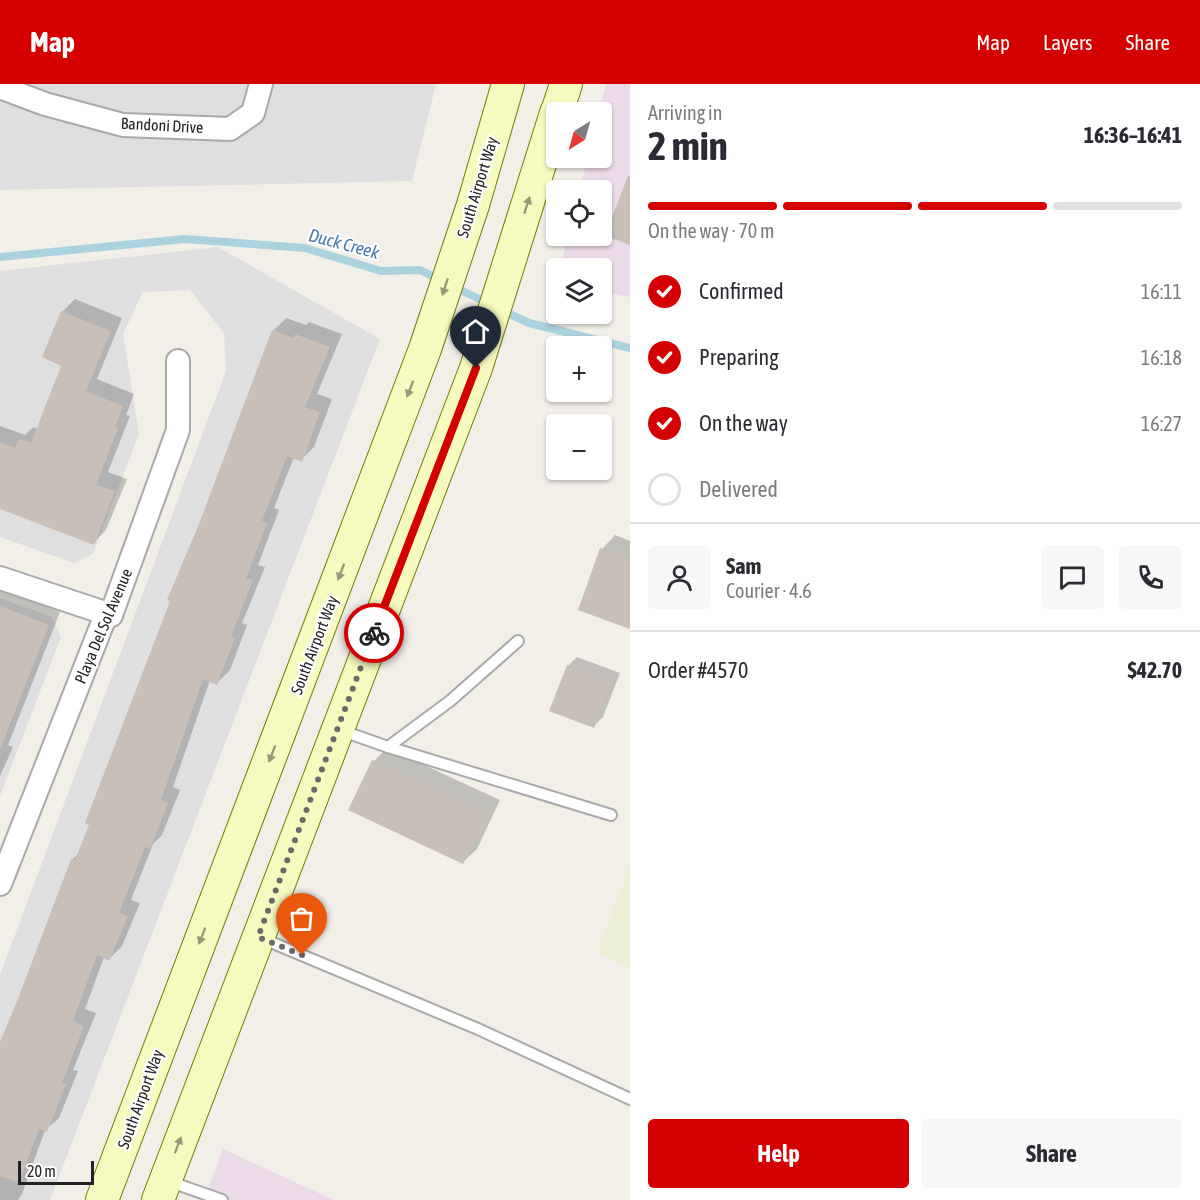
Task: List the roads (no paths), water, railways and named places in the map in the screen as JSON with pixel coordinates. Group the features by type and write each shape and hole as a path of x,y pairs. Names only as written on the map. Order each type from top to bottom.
{"main road":[{"name":"South Airport Way","path":"102,1200 171,1014 288,715 430,334 473,205 508,84"},
{"path":"560,102 566,84"},
{"path":"161,1190 476,368 546,145"}],"street":[{"name":"Bandoni Drive","path":"0,87 45,104 123,125 230,129 253,114 261,84"},
{"name":"Playa Del Sol Avenue","path":"0,884 105,617 111,615 178,430 178,361"},
{"path":"0,578 111,615"}],"lane":[{"path":"388,747 450,701 518,641"},
{"path":"337,729 388,747 611,814"},
{"path":"258,937 478,1029 630,1100"},
{"path":"161,1190 222,1200"}],"waterway":[{"name":"Duck Creek","path":"0,257 185,239 305,248 381,271 420,270 442,281"},
{"name":"Duck Creek","path":"452,286 490,304"},
{"name":"Duck Creek","path":"501,310 529,323 630,348"}]}
